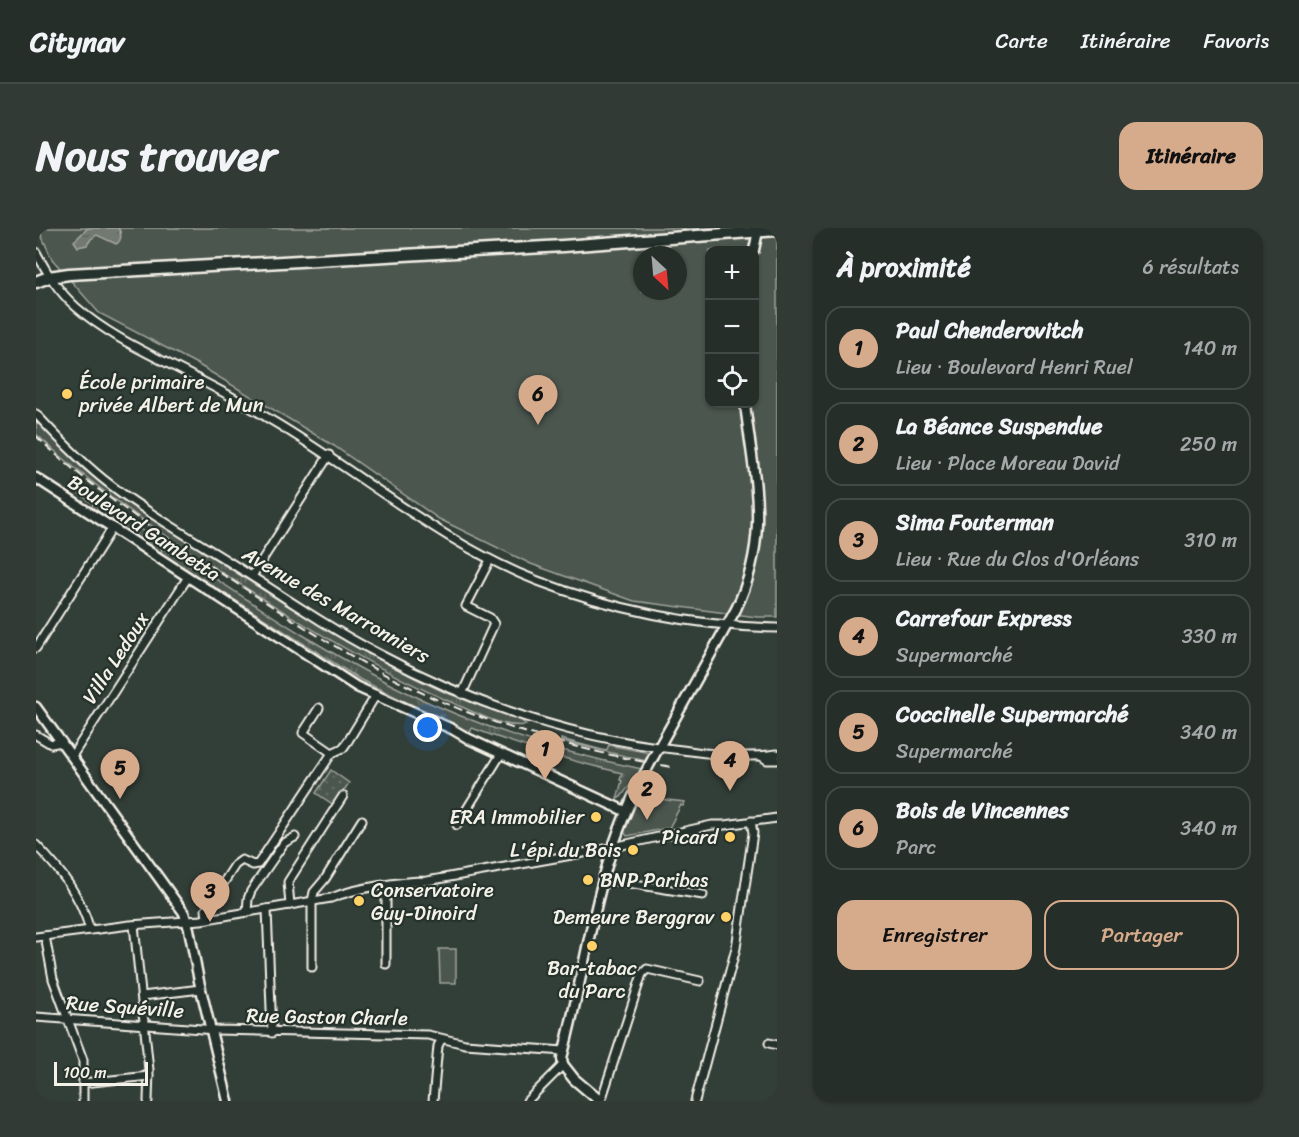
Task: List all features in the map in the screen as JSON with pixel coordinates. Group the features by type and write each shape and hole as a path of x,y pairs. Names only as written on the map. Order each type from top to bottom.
{"main road":[{"path":"36,282 49,277 563,246 777,230"},
{"path":"36,273 49,277"},
{"path":"563,1065 595,1100"}],"street":[{"path":"755,246 758,231"},
{"path":"36,252 49,277 76,307 116,337 245,404 328,455 427,524 490,560 536,580 597,600 658,615 727,625 777,628"},
{"path":"527,1101 563,1065 562,1058 603,879 611,848 625,811 727,625 746,584 756,546 758,497 746,408"},
{"name":"Avenue des Marronniers","path":"36,414 65,445 111,485 375,652 462,694 566,729 656,752 760,756"},
{"path":"252,576 328,455"},
{"name":"Boulevard Gambetta","path":"36,478 357,687 625,811"},
{"path":"36,648 113,527"},
{"path":"462,694 494,624 490,618 466,606 490,560"},
{"name":"Villa Ledoux","path":"72,756 188,577"},
{"path":"207,919 206,910 233,867 242,860 256,866 333,753 343,748 348,741 376,696"},
{"path":"36,707 184,913 228,1101"},
{"path":"319,708 303,733 333,753"},
{"path":"36,735 51,744 56,745 62,742"},
{"path":"457,825 501,754"},
{"path":"760,756 777,754"},
{"path":"760,756 767,760 777,760"},
{"path":"290,905 288,882 343,796"},
{"path":"36,938 134,925 207,919 411,881 427,881 611,848 712,825 722,826 777,818"},
{"path":"312,967 314,892 325,879 362,820"},
{"path":"695,1101 736,948 753,833 751,821"},
{"path":"247,912 251,891 284,843 295,837"},
{"path":"36,845 61,871 74,891 90,930"},
{"path":"603,879 704,895"},
{"path":"386,886 386,964"},
{"path":"267,909 272,1032"},
{"path":"134,925 145,1025 149,1076 148,1101"},
{"path":"45,936 53,979 83,1060 83,1101"},
{"path":"595,1100 642,974 647,969 700,981"},
{"path":"142,996 201,989"},
{"name":"Rue Squéville","path":"36,1017 212,1030"},
{"name":"Rue Gaston Charle","path":"212,1030 428,1035 465,1044 564,1051"},
{"path":"433,1101 438,1046 441,1040"},
{"path":"769,1044 777,1045"},
{"path":"83,1083 149,1076"}],"green space":[{"path":"38,228 777,228 777,617 757,617 634,601 531,564 439,519 334,446 197,364 99,313 52,259"},
{"path":"36,420 79,465 120,498 285,604 415,678 442,691 522,721 526,725 508,725 499,722 426,691 347,650 271,604 164,534 85,477 36,434"},
{"path":"76,483 117,514 163,544 161,553 92,507 93,504 71,488"},
{"path":"163,544 311,640 404,691 520,738 642,769 617,799 622,773 547,753 472,728 470,733 361,680 161,553"},
{"path":"561,739 606,751 609,745 650,753 646,761 561,741"},
{"path":"331,770 349,783 334,805 316,793"},
{"path":"639,797 685,802 683,806 681,805 669,828 627,836 624,832"},
{"path":"439,949 456,949 456,983 440,983"}],"water":[{"path":"88,228 118,228 121,234 120,239 116,244 97,235 87,245 78,247 74,241"}],"railway":[{"path":"36,436 83,477 156,531 319,637 385,675 471,714 537,736 672,767"}],"place":[{"name":"École primaire privée Albert de Mun","path":"67,394"},
{"name":"Bois de Vincennes","path":"538,425"},
{"name":"Paul Chenderovitch","path":"545,780"},
{"name":"Carrefour Express","path":"730,791"},
{"name":"Coccinelle Supermarché","path":"120,799"},
{"name":"ERA Immobilier","path":"596,817"},
{"name":"La Béance Suspendue","path":"647,820"},
{"name":"Picard","path":"730,837"},
{"name":"L'épi du Bois","path":"633,850"},
{"name":"BNP Paribas","path":"588,880"},
{"name":"Conservatoire Guy-Dinoird","path":"359,901"},
{"name":"Demeure Berggrav","path":"726,917"},
{"name":"Sima Fouterman","path":"210,922"},
{"name":"Bar-tabac du Parc","path":"592,946"}]}
